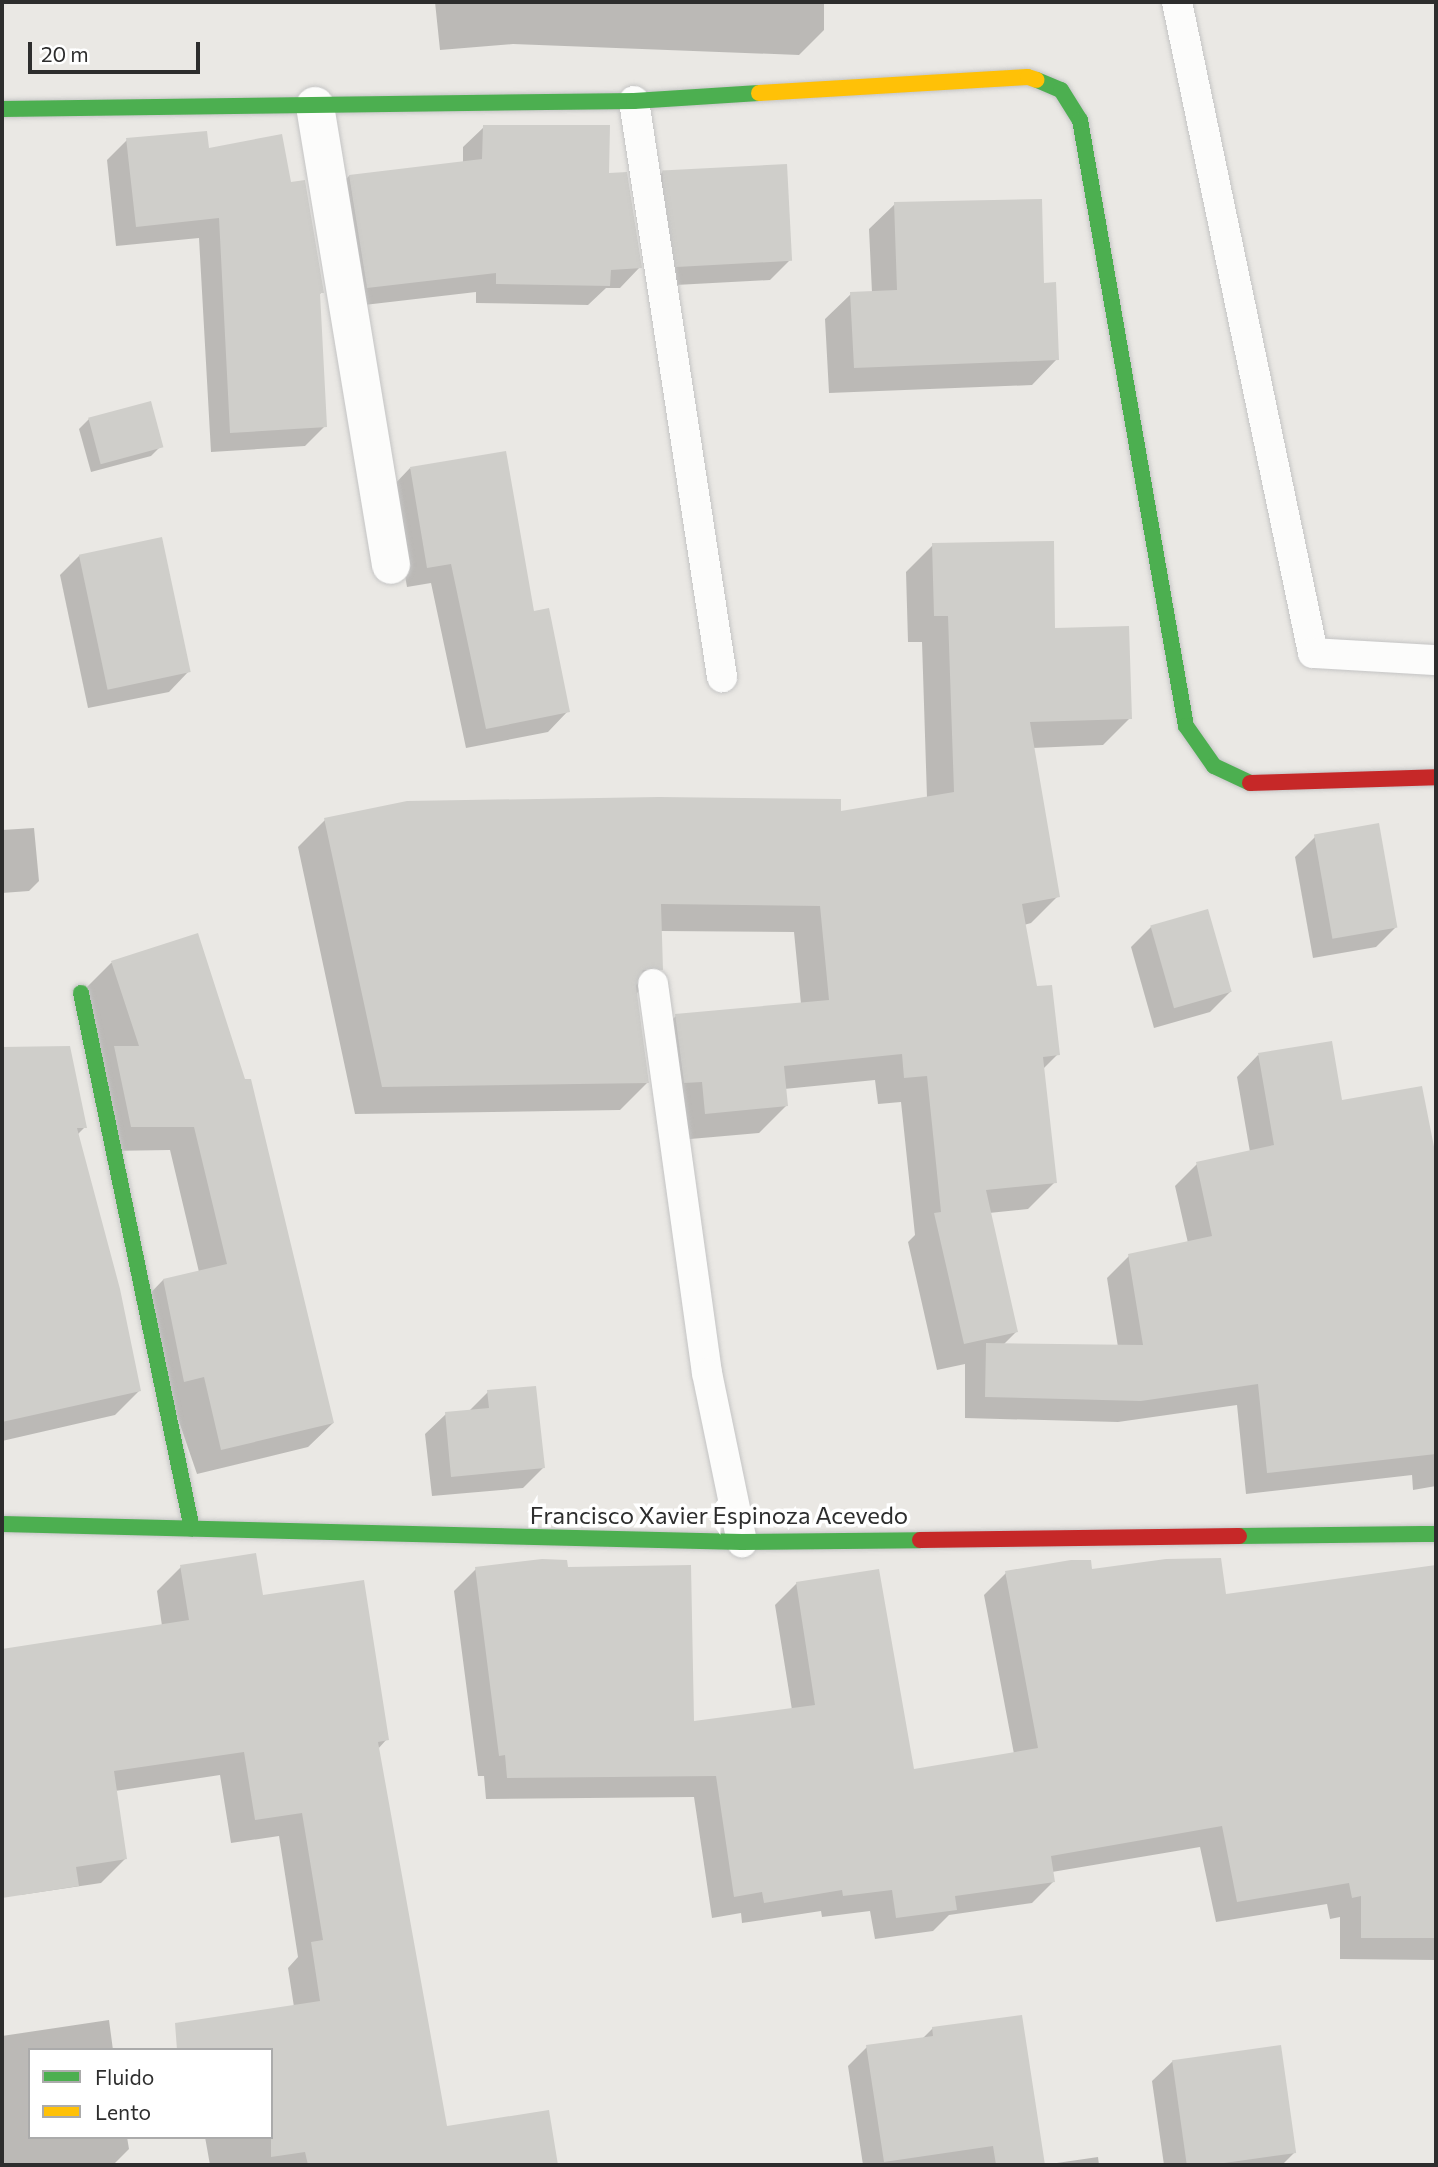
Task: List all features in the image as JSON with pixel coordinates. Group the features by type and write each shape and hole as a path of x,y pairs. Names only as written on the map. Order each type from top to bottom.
{"street":[{"path":"2,109 634,101 1028,76 1061,90 1080,120 1186,726 1214,766 1253,784 1436,777"},
{"path":"315,106 391,565"},
{"path":"81,993 192,1529"},
{"name":"Francisco Xavier Espinoza Acevedo","path":"2,1524 742,1542 1436,1534"}],"lane":[{"path":"1177,2 1313,653 1436,660"},
{"path":"634,101 722,677"},
{"path":"653,984 707,1373 742,1542"}],"building":[{"path":"483,125 610,125 609,173 627,172 642,268 611,270 610,286 496,284 496,273 367,288 349,175 482,159"},
{"path":"207,131 209,148 282,134 291,182 305,180 324,293 320,293 327,427 230,433 219,218 136,227 126,138"},
{"path":"787,164 792,261 667,267 662,171"},
{"path":"1042,199 1044,283 1056,282 1059,360 854,368 850,292 897,290 894,202"},
{"path":"151,401 163,447 101,464 88,418"},
{"path":"506,451 534,611 549,608 570,712 486,729 451,564 427,568 410,467"},
{"path":"162,537 191,672 108,690 79,555"},
{"path":"1054,541 1055,628 1129,626 1132,719 1030,722 1060,897 1022,904 1037,986 1052,985 1060,1055 1043,1057 1057,1183 986,1190 1018,1332 964,1344 934,1213 941,1212 927,1076 904,1078 902,1054 784,1066 788,1106 705,1114 702,1082 684,1083 675,1014 829,1000 820,906 661,904 663,970 643,970 636,986 649,1083 382,1087 324,818 407,801 659,797 841,799 841,811 954,792 948,616 934,616 932,543"},
{"path":"1379,823 1397,927 1332,939 1314,834"},
{"path":"1208,909 1232,992 1174,1008 1150,926"},
{"path":"198,933 245,1079 251,1079 334,1423 221,1450 204,1377 184,1382 163,1279 227,1264 194,1127 131,1127 114,1046 139,1046 111,961"},
{"path":"1332,1041 1342,1100 1422,1086 1436,1157 1436,1454 1267,1473 1258,1384 1141,1401 985,1397 986,1343 1143,1345 1128,1254 1212,1236 1196,1162 1274,1145 1258,1053"},
{"path":"70,1046 87,1128 77,1128 120,1289 141,1391 2,1422 2,1047"},
{"path":"536,1386 545,1468 451,1477 445,1412 489,1408 487,1390"},
{"path":"256,1553 263,1595 364,1580 389,1740 378,1742 447,2126 549,2110 558,2165 308,2165 305,2152 271,2157 273,2048 177,2048 175,2023 320,2001 311,1942 323,1940 302,1813 255,1820 244,1752 114,1771 127,1859 76,1867 79,1886 2,1898 2,1649 189,1620 180,1565"},
{"path":"1221,1558 1226,1594 1436,1565 1436,1938 1361,1938 1361,1896 1352,1898 1349,1883 1237,1902 1222,1826 1051,1856 1055,1882 955,1896 957,1910 896,1918 892,1890 843,1896 842,1890 764,1903 762,1892 734,1897 716,1776 507,1778 505,1755 499,1756 475,1567 542,1559 567,1560 568,1567 691,1565 694,1721 815,1705 796,1582 879,1569 914,1769 1038,1748 1005,1571 1071,1560 1091,1560 1092,1569 1166,1559"},
{"path":"1022,2015 1045,2165 996,2165 993,2146 884,2162 866,2045 933,2036 932,2027"},
{"path":"1281,2045 1296,2153 1210,2165 1187,2165 1172,2060"}],"traffic: fast":[{"path":"1037,80 1061,90 1080,120 1186,726 1214,766 1250,783"},
{"path":"2,109 634,101 759,93"},
{"path":"81,993 192,1529"},
{"path":"2,1524 742,1542 920,1540"},
{"path":"1239,1536 1436,1534"}],"traffic: slow":[{"path":"759,93 1028,77 1037,80"}],"traffic: jam":[{"path":"1250,783 1436,777"},
{"path":"920,1540 1239,1536"}]}
